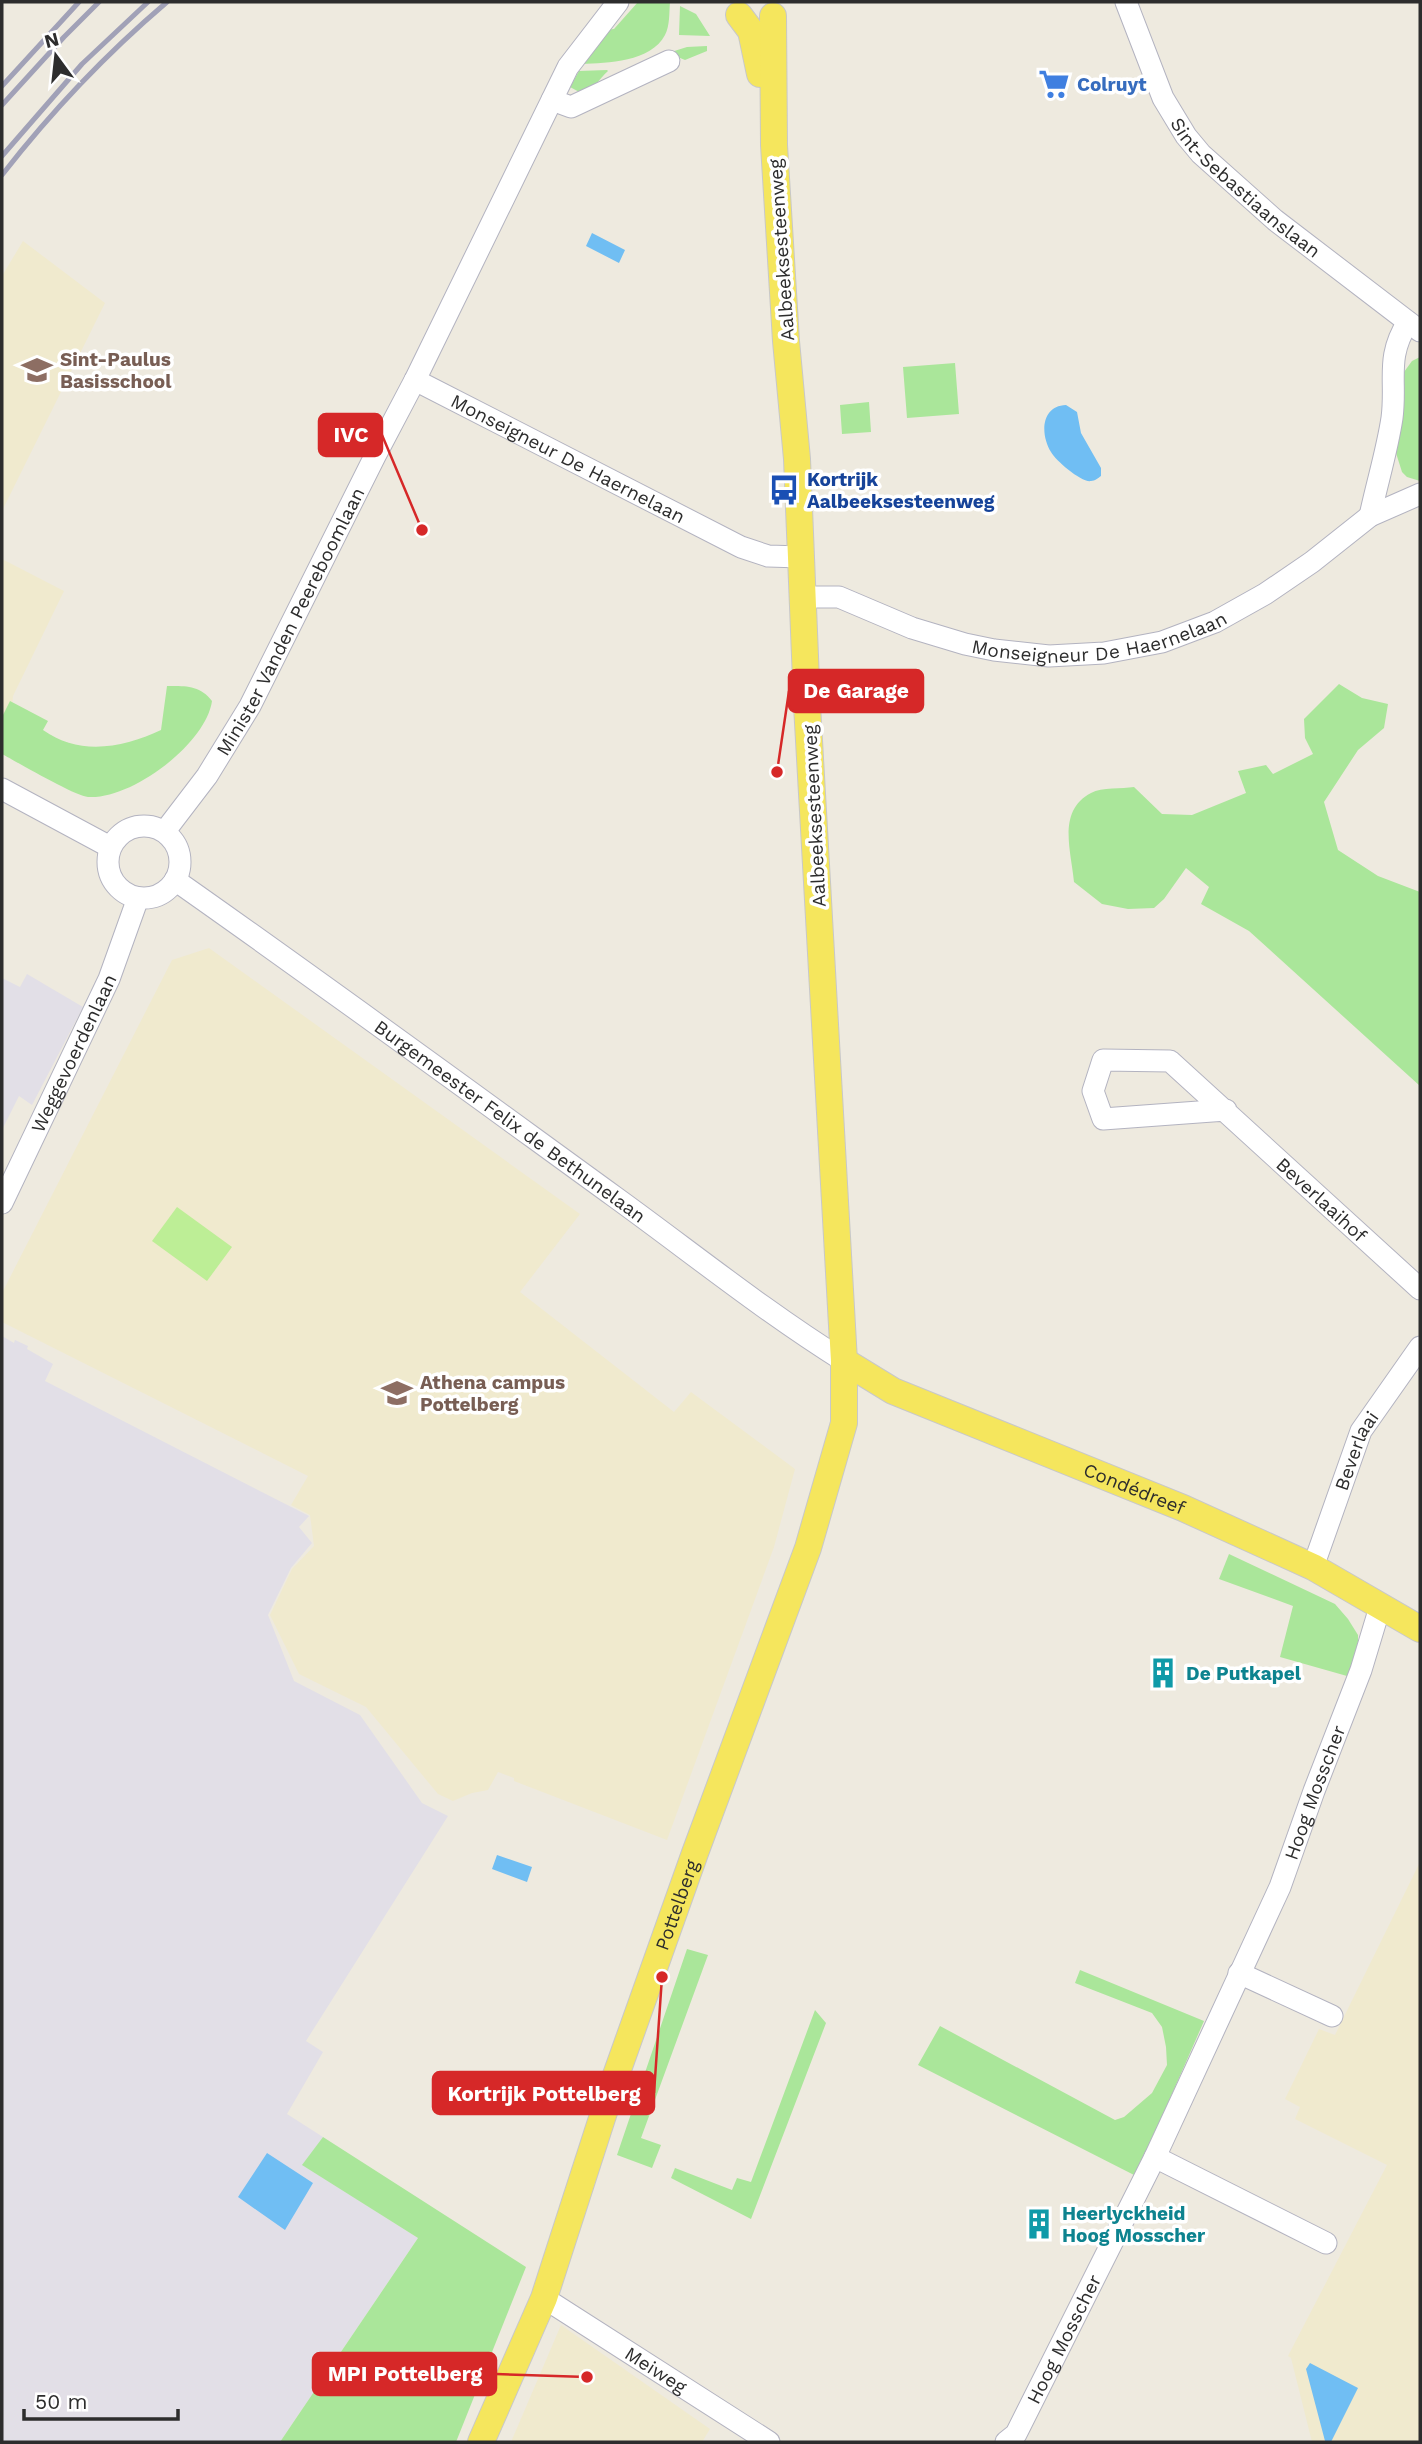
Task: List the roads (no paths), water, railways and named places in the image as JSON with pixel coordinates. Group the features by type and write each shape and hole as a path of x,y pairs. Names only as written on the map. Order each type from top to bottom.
{"main road":[{"path":"732,8 752,20 780,9"},
{"name":"Aalbeeksesteenweg","path":"732,8 746,22 756,45 774,145 779,204 786,341 797,458 844,1361"},
{"name":"Aalbeeksesteenweg","path":"774,145 780,9"},
{"name":"Condédreef","path":"844,1361 893,1391 1183,1508 1313,1567 1420,1629"},
{"name":"Pottelberg","path":"481,2442 544,2298 615,2078 808,1548 844,1423 844,1361"}],"street":[{"name":"Minister Vanden Peereboomlaan","path":"165,831 207,776 250,706 415,380 568,67 618,2"},
{"name":"Sint-Sebastiaanslaan","path":"1126,2 1163,98 1186,136 1201,154 1276,220 1414,326"},
{"path":"552,100 571,107 669,61"},
{"path":"1370,516 1392,414 1395,345 1414,326"},
{"name":"Monseigneur De Haernelaan","path":"415,380 741,547 768,556 801,557"},
{"name":"Monseigneur De Haernelaan","path":"803,597 839,597 912,628 994,650 1049,656 1104,653 1162,642 1232,613 1312,562 1370,516 1420,494"},
{"path":"2,789 110,847"},
{"path":"150,825 165,831 180,854 180,867 175,880 166,891 152,898 138,898 122,892 111,880 107,864 110,847 119,834 133,826 150,825"},
{"name":"Burgemeester Felix de Bethunelaan","path":"175,880 504,1116 790,1327 844,1361"},
{"name":"Weggevoerdenlaan","path":"2,1203 109,979 138,898"},
{"name":"Beverlaaihof","path":"1226,1110 1103,1119 1093,1091 1103,1060 1170,1060 1226,1110 1420,1289"},
{"name":"Beverlaai","path":"1313,1567 1361,1431 1420,1347"},
{"name":"Hoog Mosscher","path":"1006,2442 1016,2434 1155,2157 1280,1887 1361,1670 1380,1606"},
{"path":"1239,1973 1332,2016"},
{"path":"1155,2157 1326,2243"},
{"name":"Meiweg","path":"544,2298 769,2442"}],"water":[{"path":"592,233 625,250 619,263 586,246"},
{"path":"1066,405 1077,412 1081,433 1101,468 1101,476 1094,480 1087,481 1070,471 1047,445 1044,429 1047,416 1052,410"},
{"path":"497,1855 532,1867 527,1882 492,1869"},
{"path":"267,2153 313,2183 285,2230 238,2197"},
{"path":"1310,2363 1358,2388 1331,2442 1325,2441 1306,2369"}],"railway":[{"path":"2,86 79,2"},
{"path":"2,105 99,2"},
{"path":"2,156 82,64 148,2"},
{"path":"2,175 80,84 167,2"}],"place":[{"name":"Colruyt","path":"1054,84"},
{"name":"Sint-Paulus Basisschool","path":"37,370"},
{"name":"Kortrijk Aalbeeksesteenweg","path":"784,490"},
{"name":"IVC","path":"422,530"},
{"name":"De Garage","path":"777,772"},
{"name":"Athena campus Pottelberg","path":"397,1393"},
{"name":"De Putkapel","path":"1163,1673"},
{"name":"Kortrijk Pottelberg","path":"662,1977"},
{"name":"Heerlyckheid Hoog Mosscher","path":"1039,2224"},
{"name":"MPI Pottelberg","path":"587,2377"}]}
